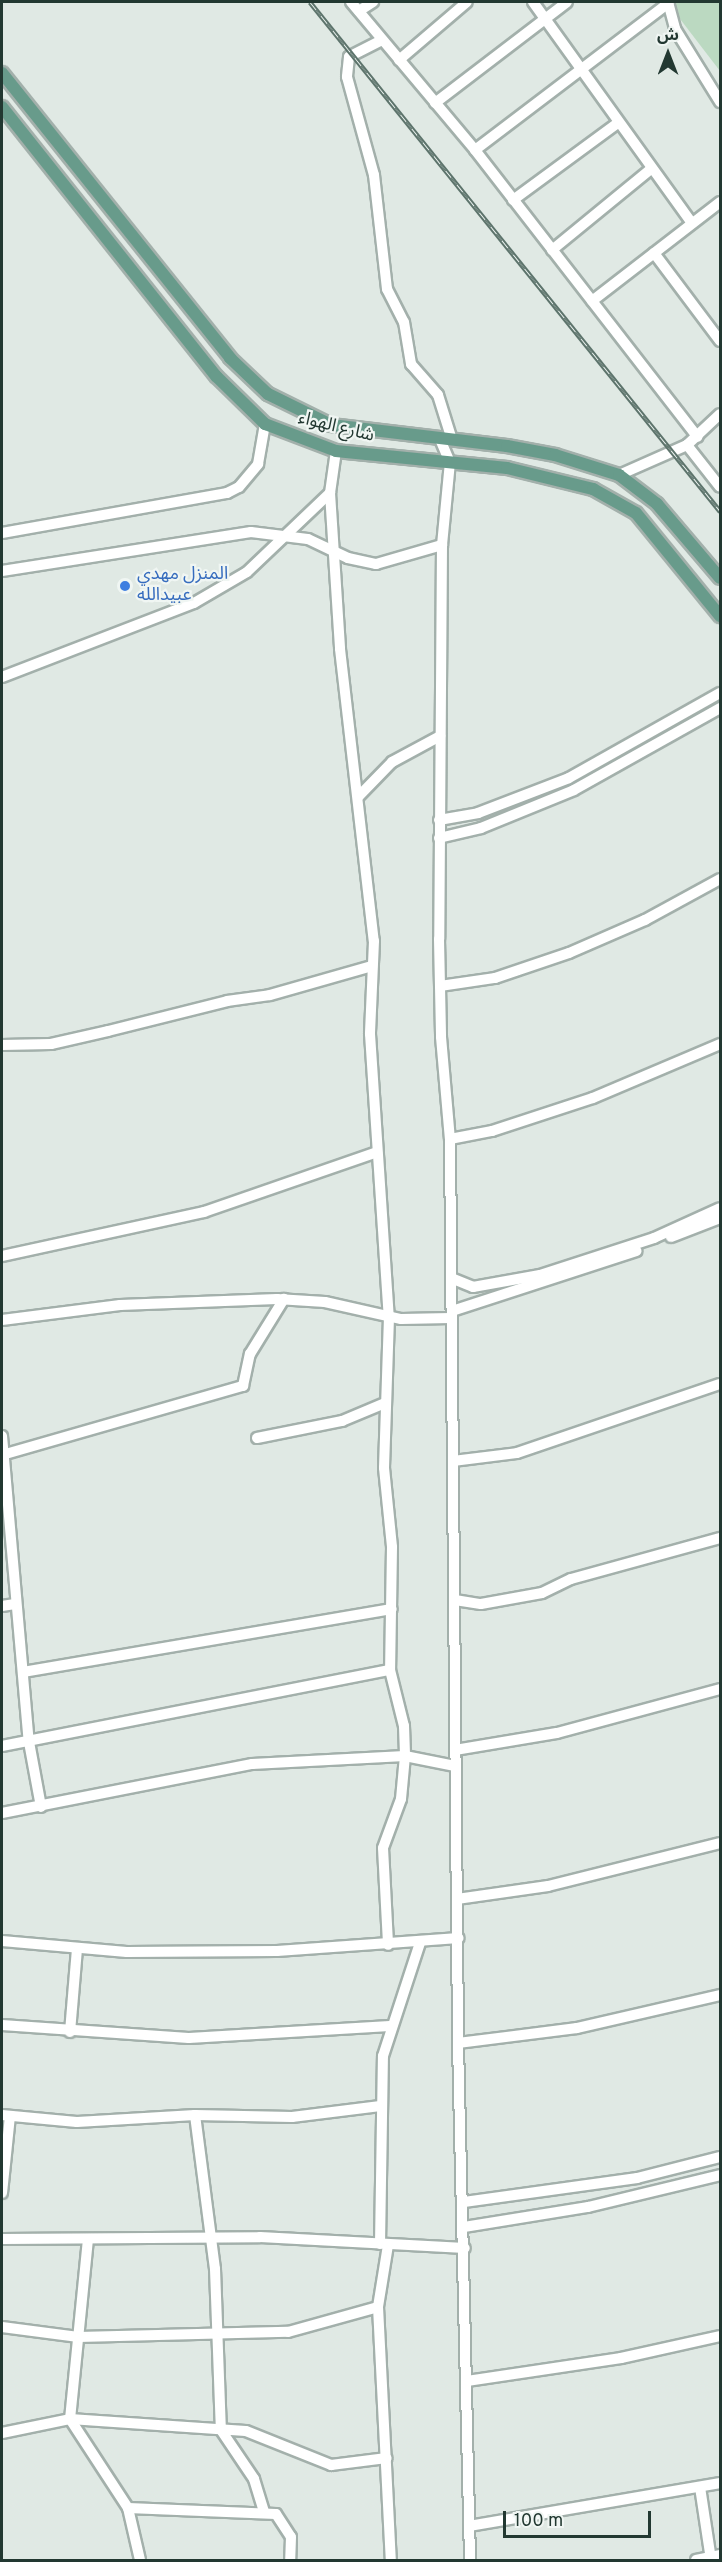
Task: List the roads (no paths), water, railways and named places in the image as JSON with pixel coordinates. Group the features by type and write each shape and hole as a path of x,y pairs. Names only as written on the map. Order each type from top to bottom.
{"main road":[{"name":"شارع الهواء","path":"2,72 255,384 285,406 331,425 555,455 619,475 657,504 720,578"},
{"name":"شارع الهواء","path":"2,107 216,376 265,424 336,451 450,462 548,476 617,502 647,525 720,616"}],"street":[{"path":"351,2 475,150 698,437"},
{"path":"358,11 373,2"},
{"path":"399,60 466,2"},
{"path":"533,2 585,69 618,123 692,223"},
{"path":"435,104 567,2"},
{"path":"475,150 585,69 668,2 675,29 720,102"},
{"path":"382,40 349,57 346,77 374,175 387,289 404,322 411,364 438,395 450,462 442,545 440,986 450,1139 455,1600 454,1750 459,1938 458,2043 464,2202 470,2560"},
{"path":"513,200 618,123"},
{"path":"552,250 651,169"},
{"path":"592,301 720,202"},
{"path":"654,253 720,341"},
{"path":"619,475 687,446 720,414"},
{"path":"2,532 227,493 239,488 258,464 265,424"},
{"path":"687,446 720,486"},
{"path":"336,451 330,493 336,549 340,649 358,797 368,858 372,966 370,1034 389,1317 385,1403 392,1609 390,1670 404,1726 405,1756 401,1799 383,1848 388,1945"},
{"path":"2,677 194,603 247,572 290,535 330,493"},
{"path":"2,571 217,537 290,535 336,549 348,558 376,564 442,545"},
{"path":"439,820 478,813 569,778 720,693"},
{"path":"439,838 481,828 574,790 720,708"},
{"path":"358,797 392,762 440,736"},
{"path":"440,986 495,978 569,953 720,879"},
{"path":"2,1045 51,1044 227,1001 280,993 372,966"},
{"path":"450,1139 492,1131 593,1098 720,1044"},
{"path":"2,1256 204,1212 377,1152"},
{"path":"451,1278 473,1287 540,1275 654,1238 720,1208"},
{"path":"2,1320 120,1305 284,1299 325,1302 389,1317 451,1314 582,1272 720,1218"},
{"path":"2,1454 243,1386 250,1354 284,1299"},
{"path":"453,1461 517,1453 720,1384"},
{"path":"257,1438 342,1421 385,1403"},
{"path":"2,1436 15,1604 29,1742 41,1807"},
{"path":"455,1600 482,1604 542,1593 571,1580 720,1538"},
{"path":"2,1606 15,1604"},
{"path":"22,1672 392,1609"},
{"path":"2,1746 390,1670"},
{"path":"454,1750 557,1733 720,1689"},
{"path":"2,1814 252,1764 405,1756 455,1766"},
{"path":"457,1899 548,1886 720,1843"},
{"path":"2,1941 127,1952 388,1945 459,1938"},
{"path":"392,2560 378,2307 384,2244 380,2106 390,2026 420,1943"},
{"path":"70,2032 77,1948"},
{"path":"458,2043 577,2028 720,1995"},
{"path":"2,2029 189,2037 390,2026"},
{"path":"2,2193 6,2116 77,2122 195,2115 292,2117 380,2106"},
{"path":"195,2115 212,2237 221,2430 254,2479 264,2512"},
{"path":"464,2202 637,2178 720,2157"},
{"path":"464,2227 598,2205 720,2175"},
{"path":"2,2240 212,2237 465,2248"},
{"path":"88,2239 70,2419 128,2508 140,2560"},
{"path":"2,2327 78,2337 288,2332 378,2307"},
{"path":"467,2381 621,2358 720,2336"},
{"path":"2,2433 15,2434 70,2419 221,2430 269,2438 330,2465 387,2458"},
{"path":"469,2526 720,2483"},
{"path":"696,2560 714,2558 700,2487"},
{"path":"128,2508 264,2512 285,2523 291,2537 290,2560"}],"railway":[{"path":"310,2 720,511"}],"place":[{"name":"المنزل مهدي عبيدالله","path":"125,586"}]}
